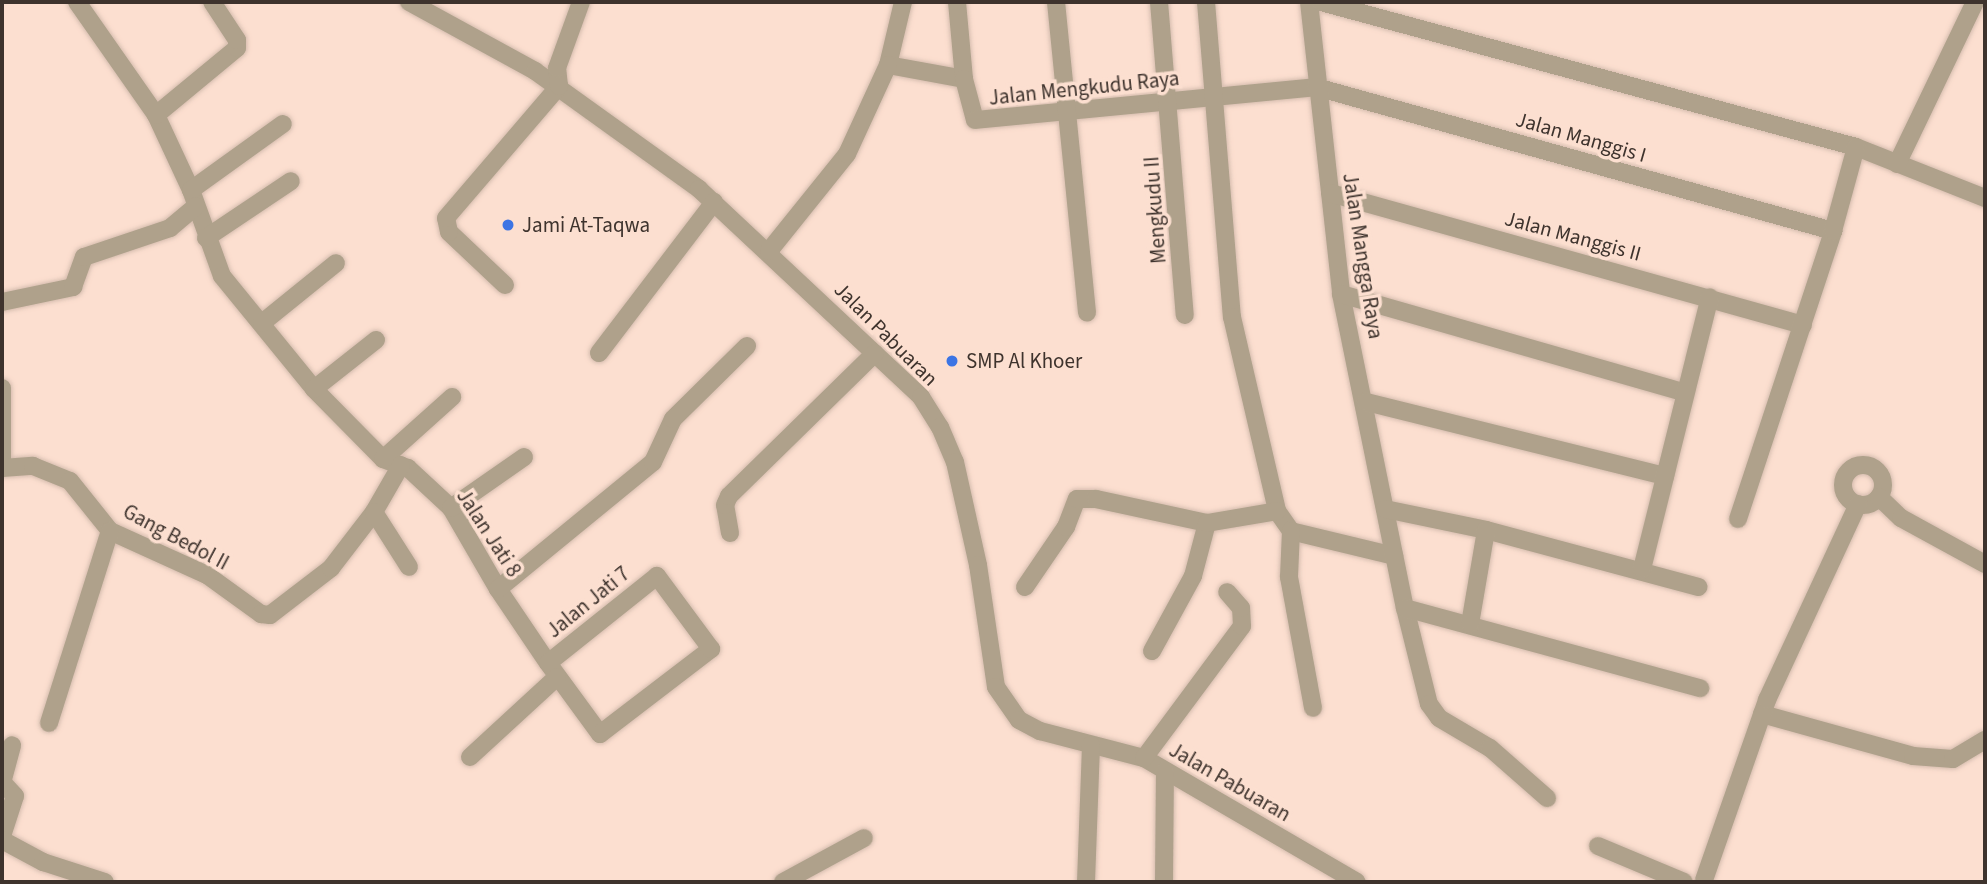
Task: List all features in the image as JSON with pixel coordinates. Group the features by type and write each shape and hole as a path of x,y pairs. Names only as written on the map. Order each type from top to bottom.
{"street":[{"name":"Jalan Jati 8","path":"77,2 156,115 193,198 222,276 314,389 383,459 401,465 451,508 498,589 553,670 602,734 710,651 657,576"},
{"path":"156,115 237,48 237,40 212,2"},
{"name":"Jalan Pabuaran","path":"409,2 559,86 713,202 769,251 921,397 940,427 955,463 978,565 996,687 1005,705 1019,720 1040,731 1144,758 1281,837 1315,860 1357,882"},
{"path":"505,285 449,232 446,218 559,86 557,68 581,2"},
{"path":"769,251 847,154 888,65 903,2"},
{"name":"Jalan Mengkudu Raya","path":"957,2 964,79 975,120 1316,87"},
{"path":"1056,2 1087,312"},
{"name":"Mengkudu II","path":"1159,2 1173,102 1185,315"},
{"path":"1206,2 1232,317 1277,511 1291,531 1289,576 1313,708"},
{"name":"Jalan Mangga Raya","path":"1309,2 1316,87 1341,294 1366,402 1405,608 1434,711 1490,748 1546,798"},
{"path":"1321,2 1856,147 1985,198"},
{"path":"1897,164 1975,2"},
{"path":"888,65 964,79"},
{"name":"Jalan Manggis I","path":"1316,87 1833,232"},
{"path":"2,302 73,287 84,257 170,228 193,198 283,124"},
{"path":"1738,519 1833,232 1856,147"},
{"path":"206,238 291,181"},
{"name":"Jalan Manggis II","path":"1329,193 1803,325"},
{"path":"599,353 713,202"},
{"path":"262,323 337,263"},
{"path":"1341,294 1683,392"},
{"path":"1642,569 1683,392 1710,297"},
{"path":"314,389 376,340"},
{"path":"498,589 653,462 673,419 747,346"},
{"path":"730,533 725,505 729,496 875,353"},
{"path":"2,388 2,468"},
{"path":"383,459 452,397"},
{"path":"1366,402 1665,476"},
{"path":"451,508 524,457"},
{"name":"Gang Bedol II","path":"2,468 33,466 70,481 110,531 207,575 261,614 270,615 331,568 374,512 401,465"},
{"path":"1858,504 1844,487 1854,468 1869,466 1881,476 1879,498"},
{"path":"1701,881 1762,714 1858,504 1879,498"},
{"path":"1879,498 1902,518 1985,564"},
{"path":"1025,587 1066,527 1077,499 1096,499 1207,523 1277,511"},
{"path":"1385,509 1486,530 1642,569 1698,587"},
{"path":"374,512 409,567"},
{"path":"1152,651 1193,576 1207,523"},
{"path":"1470,624 1486,530"},
{"path":"49,723 110,531"},
{"path":"1291,531 1394,556"},
{"name":"Jalan Jati 7","path":"470,757 553,670 657,576"},
{"path":"1144,758 1201,686 1242,626 1241,608 1227,592"},
{"path":"1405,608 1700,688"},
{"path":"1762,714 1913,756 1953,759 1985,740"},
{"path":"12,745 2,783 15,796 2,838 43,862 105,882"},
{"path":"1086,882 1091,745"},
{"path":"1164,771 1164,882"},
{"path":"783,882 864,838"},
{"path":"1598,846 1684,882"}],"place":[{"name":"Jami At-Taqwa","path":"508,225"},
{"name":"SMP Al Khoer","path":"952,361"}]}
